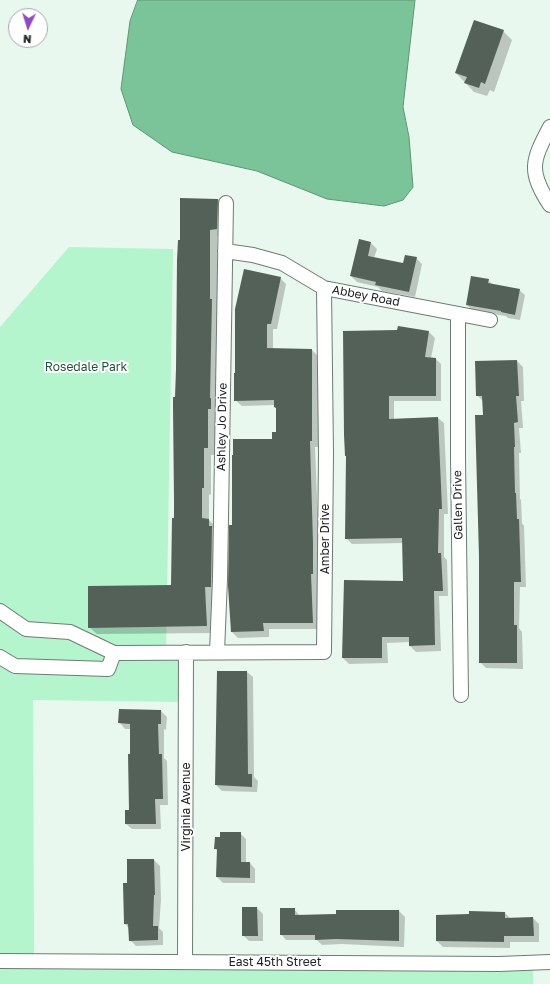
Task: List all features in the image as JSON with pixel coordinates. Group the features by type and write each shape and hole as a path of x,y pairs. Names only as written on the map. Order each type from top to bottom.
{"street":[{"path":"550,127 537,154 534,172 537,183 550,205"},
{"name":"Ashley Jo Drive","path":"217,652 220,572 226,203"},
{"name":"Abbey Road","path":"225,250 253,255 282,263 324,288 490,320"},
{"name":"Amber Drive","path":"114,653 324,652 326,446 324,288"},
{"name":"Gallen Drive","path":"458,314 461,695"},
{"path":"0,611 26,629 70,632 114,653 108,669 15,666 0,656"},
{"name":"Virginia Avenue","path":"185,962 186,652"},
{"name":"East 45th Street","path":"0,961 499,964 550,962"}],"green space":[{"name":"Rosedale Park","path":"69,247 173,249 166,652 186,652 186,702 33,700 34,961 533,964 533,984 0,984 0,327"}],"shaded area":[{"path":"138,0 415,0 403,107 409,137 413,187 403,200 384,206 327,199 257,171 172,152 133,125 121,89 130,21"}],"building":[{"path":"474,20 504,30 485,84 481,82 479,88 464,83 467,77 455,73"},
{"path":"180,198 218,199 217,229 210,230 210,299 212,299 211,409 208,409 208,448 204,448 204,488 202,488 202,518 209,519 209,526 212,526 211,587 205,587 207,626 88,628 88,586 171,585 172,518 174,518 173,397 175,397 176,369 177,260 178,240 180,240"},
{"path":"359,239 371,242 368,256 403,263 405,255 417,257 409,292 375,285 376,282 350,276"},
{"path":"244,269 281,277 271,324 267,324 267,348 312,349 312,441 310,441 313,543 313,574 311,574 313,623 263,623 264,631 231,632 228,586 229,525 232,525 233,439 272,439 272,432 276,432 276,408 274,407 274,400 234,401 235,309"},
{"path":"471,276 489,279 488,283 520,289 515,315 466,305"},
{"path":"398,326 429,331 425,357 436,358 436,396 389,396 389,419 438,417 442,509 439,509 438,553 441,553 443,591 434,591 435,645 409,646 409,637 382,637 382,658 342,658 344,580 403,581 402,538 345,539 346,456 344,435 343,331 397,330"},
{"path":"517,360 519,396 516,396 518,422 514,423 514,447 515,493 517,519 519,519 521,582 514,582 514,625 517,625 517,663 479,663 479,556 475,415 483,415 482,396 476,396 475,361"},
{"path":"217,671 247,671 248,774 252,774 252,787 215,785"},
{"path":"119,709 161,710 161,724 158,724 159,754 162,754 163,799 155,799 156,824 125,824 125,810 129,810 128,754 130,754 130,724 118,723"},
{"path":"220,832 241,832 241,862 250,862 250,878 216,877 217,849 214,849 215,837 220,837"},
{"path":"127,859 154,859 155,895 153,926 158,926 158,940 129,941 128,924 124,924 123,883 127,883"},
{"path":"242,907 257,907 258,936 242,936"},
{"path":"280,908 295,908 295,915 336,914 336,910 399,910 399,941 336,939 315,940 315,935 280,935"},
{"path":"469,911 505,912 505,918 533,917 534,936 504,936 504,942 436,941 436,915 469,914"}]}
